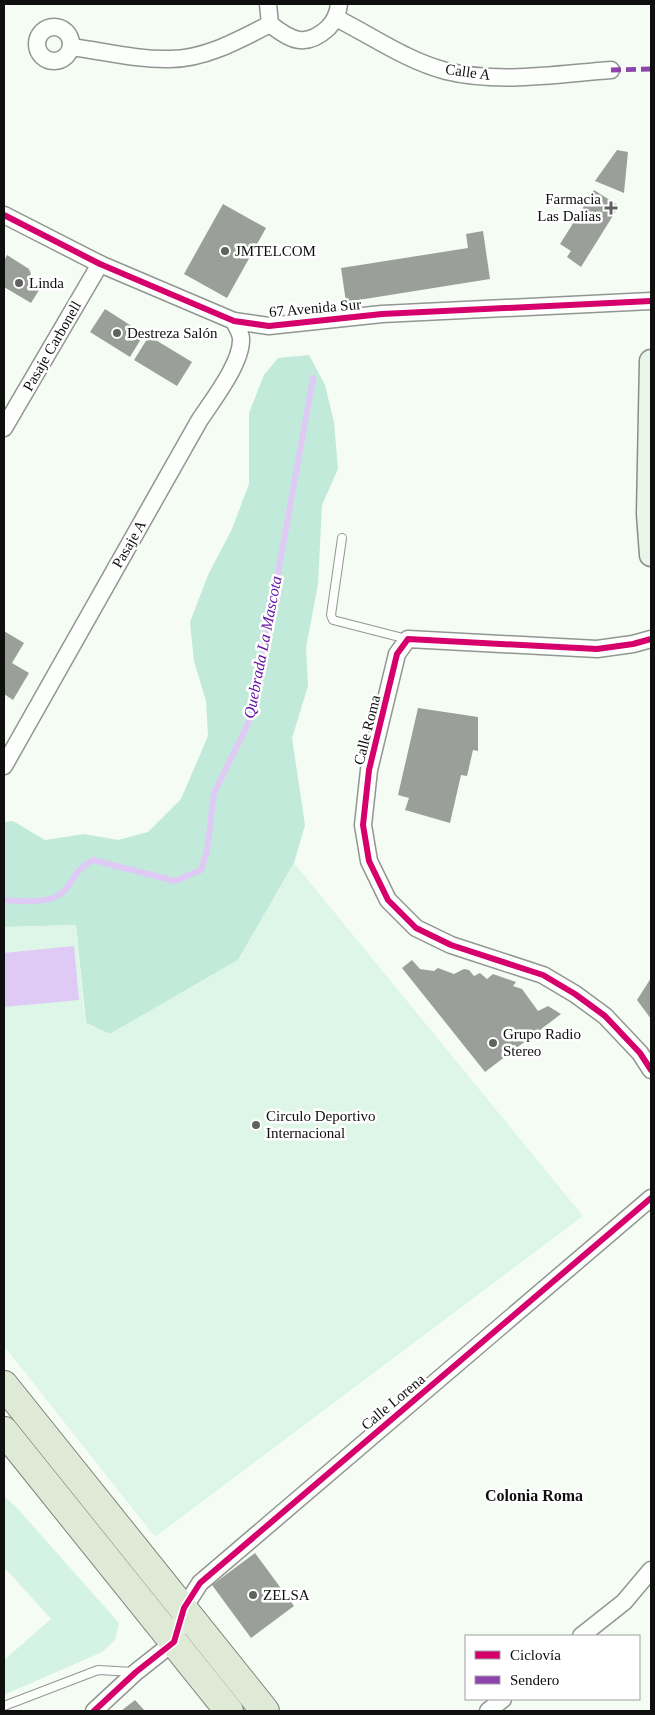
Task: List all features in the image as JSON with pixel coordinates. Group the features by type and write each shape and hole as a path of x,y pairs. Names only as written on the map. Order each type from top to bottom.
{"highway":[{"path":"4,1384 33,1423 184,1608 265,1711"},
{"path":"6,1439 229,1711"}],"street":[{"path":"268,4 270,24 283,35 296,40 308,40 317,37 337,11"},
{"name":"Calle A","path":"337,11 401,53 447,71 484,76 526,76 611,70"},
{"path":"71,47 154,59 176,59 216,49 270,24"},
{"name":"67 Avenida Sur","path":"4,215 100,264 234,321 269,326 382,314 651,301"},
{"name":"Pasaje Carbonell","path":"4,428 100,264"},
{"name":"Pasaje A","path":"4,766 240,350 241,337 234,321"},
{"path":"651,361 648,514 651,555"},
{"path":"408,639 597,649 633,644 651,639"},
{"name":"Calle Roma","path":"408,639 398,654 369,770 363,825 370,861 388,900 416,928 451,945 543,976 575,994 605,1016 640,1053 651,1070"},
{"name":"Calle Lorena","path":"174,1642 184,1608 200,1583 651,1198"},
{"path":"6,1439 33,1423"},
{"path":"582,1635 624,1602 651,1570"},
{"path":"94,1711 136,1672 174,1642"},
{"path":"488,1711 502,1700"}],"lane":[{"path":"342,538 331,615 332,620 408,639"},
{"path":"4,1706 98,1670 136,1672"}],"green space":[{"path":"309,355 325,385 334,422 338,469 322,505 318,585 306,647 308,686 292,738 305,825 294,863 238,960 110,1034 86,1023 76,925 4,927 4,822 13,821 45,840 84,834 118,840 148,832 181,799 208,736 206,701 194,661 190,622 208,575 232,529 249,484 249,413 264,375 278,358"},
{"name":"Circulo Deportivo Internacional","path":"294,863 583,1216 155,1537 4,1346 4,927 76,925 85,1023 110,1034 238,960"},
{"path":"4,1496 17,1508 119,1623 115,1640 102,1652 4,1695 4,1660 51,1619 4,1567"}],"shaded area":[{"path":"74,946 79,1000 4,1007 4,953"}],"building":[{"path":"617,150 628,152 624,193 595,181"},
{"path":"594,190 619,206 581,267 567,257 571,251 560,244"},
{"name":"JMTELCOM","path":"223,204 266,228 227,298 184,274"},
{"path":"483,231 490,279 346,302 341,268 468,248 466,234"},
{"name":"Linda","path":"7,255 29,269 31,274 28,279 41,287 31,303 4,287 4,261"},
{"name":"Destreza Salón","path":"105,309 144,334 130,357 90,332"},
{"path":"149,336 192,362 177,386 134,360"},
{"path":"4,631 24,643 12,663 29,673 13,700 4,694"},
{"path":"418,708 478,717 478,751 473,750 467,776 461,775 450,823 405,810 409,798 398,795"},
{"name":"Grupo Radio Stereo","path":"412,960 420,969 434,971 438,968 454,974 464,969 469,970 474,976 480,973 487,979 493,974 516,982 513,986 522,989 538,1011 548,1006 561,1014 485,1072 402,968"},
{"path":"651,978 651,1019 637,1000"},
{"name":"ZELSA","path":"255,1553 294,1606 251,1638 212,1585"},
{"path":"135,1700 145,1711 121,1711"}],"waterway":[{"name":"Quebrada La Mascota","path":"4,900 36,901 52,898 64,891 78,871 93,860 175,881 201,870 207,851 214,793 248,724 264,651 313,378"}],"marked path":[{"path":"611,70 651,69"}],"cycle path":[{"path":"4,215 100,264 234,321 269,326 382,314 651,301"},
{"path":"651,639 633,644 597,649 408,639 397,654 369,770 363,825 369,861 388,900 416,928 451,945 543,975 575,994 605,1016 640,1053 651,1070"},
{"path":"94,1711 136,1672 174,1642 184,1608 200,1583 651,1198"}],"place":[{"name":"Farmacia Las Dalias","path":"611,208"},
{"name":"JMTELCOM","path":"225,251"},
{"name":"Linda","path":"19,283"},
{"name":"Destreza Salón","path":"117,333"},
{"name":"Grupo Radio Stereo","path":"493,1043"},
{"name":"Circulo Deportivo Internacional","path":"256,1125"},
{"name":"ZELSA","path":"253,1595"}],"district":[{"name":"Colonia Roma","path":"534,1495"}]}
